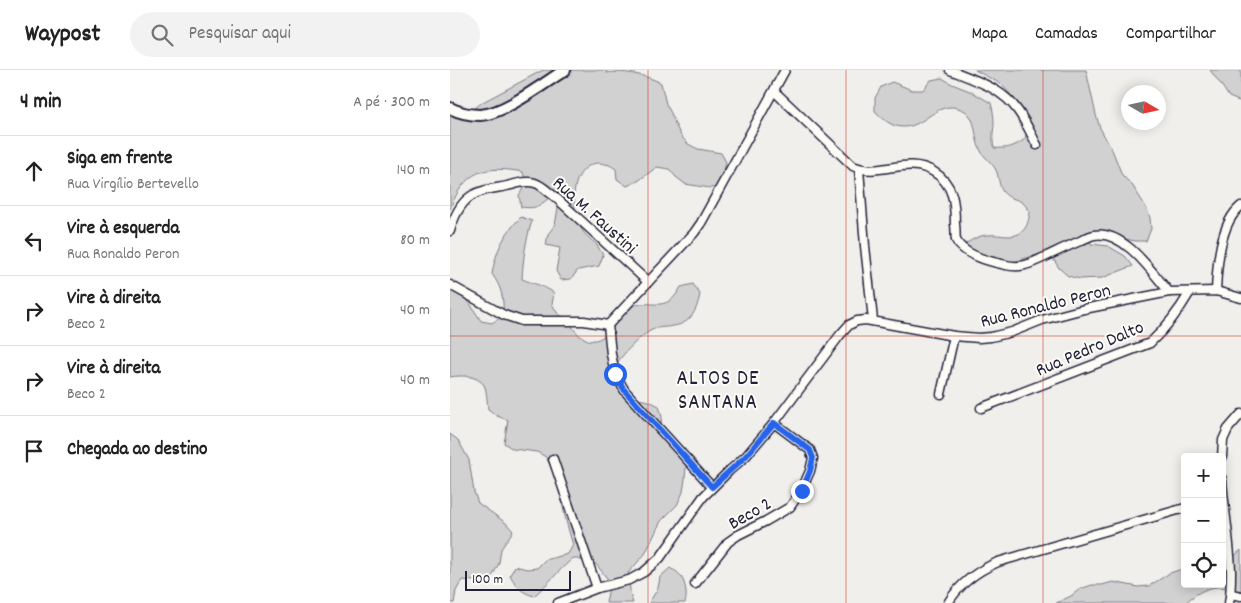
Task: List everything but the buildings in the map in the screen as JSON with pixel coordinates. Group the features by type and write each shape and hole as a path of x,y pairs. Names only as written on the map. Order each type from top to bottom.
{"street":[{"path":"450,108 462,114 481,115 498,111 565,70"},
{"path":"712,487 625,391 615,374 610,354 608,324 701,223 785,70"},
{"path":"950,70 990,86 1004,95 1018,111 1037,145"},
{"path":"774,92 853,166 859,169 873,170 912,164 936,172 944,180 955,204 956,240 964,250 973,255 1019,267 1031,264 1093,235 1105,234 1114,237 1136,253 1169,292"},
{"path":"859,169 864,246 873,320"},
{"name":"Rua M. Faustini","path":"450,231 461,206 476,193 524,182 533,182 554,196 648,282"},
{"path":"1216,291 1220,249 1227,225 1234,211 1241,206"},
{"path":"450,285 504,316 522,321 584,321 608,324"},
{"name":"Rua Ronaldo Peron","path":"558,603 597,588 629,580 644,572 660,558 703,496 746,456 774,423 840,335 849,325 856,321 873,320 954,336 978,338 1012,332 1042,320 1084,309 1169,292 1216,291 1241,298"},
{"name":"Rua Pedro Dalto","path":"981,408 1150,343 1164,330 1190,292"},
{"path":"941,394 954,336"},
{"path":"1222,453 1223,440 1228,429 1241,414"},
{"name":"Beco 2","path":"695,584 728,542 790,507 802,491 813,458 810,450 774,423"},
{"path":"552,459 597,588"},
{"path":"1223,498 1231,558 1231,594 1229,603"},
{"path":"948,603 955,592 981,569 998,562 1181,509"},
{"path":"1231,594 1241,596"}],"shaded area":[{"path":"543,70 607,70 606,73 634,74 661,83 666,104 681,136 688,144 698,149 721,153 726,162 720,187 710,188 685,184 669,169 657,167 638,181 627,186 617,179 616,169 611,166 598,163 587,167 577,179 575,187 576,213 581,228 597,245 603,255 599,266 578,270 571,279 561,280 556,271 560,248 546,245 548,234 555,225 559,202 550,197 537,206 530,208 521,207 519,195 526,184 523,172 497,169 478,173 469,178 462,186 450,209 450,111 473,110 481,103"},
{"path":"975,70 1086,70 1100,128 1113,152 1122,175 1132,185 1146,207 1151,229 1146,241 1088,233 1091,244 1108,246 1125,256 1133,266 1102,278 1080,279 1068,276 1059,268 1052,257 1040,255 1007,262 972,254 962,246 985,235 1013,236 1018,234 1026,226 1030,212 1023,203 1003,192 996,170 983,155 978,144 973,121 966,112 952,107 943,108 912,126 903,127 890,124 875,111 875,98 881,87 892,82 912,90 923,90 931,80 942,78 991,103 994,119 994,148 1010,147 1021,142 1025,139 1028,127 1019,104 1001,84"},
{"path":"1210,70 1241,70 1241,100 1229,97"},
{"path":"521,217 532,221 525,249 522,279 542,286 554,293 552,304 558,314 568,319 580,336 590,341 600,339 605,335 621,313 630,307 638,304 664,303 675,296 681,287 693,284 700,294 695,311 689,319 679,325 650,331 641,337 617,363 618,373 628,394 659,406 662,417 660,430 681,454 686,465 683,492 677,505 661,521 645,554 628,573 633,603 606,603 610,582 596,564 573,558 534,596 525,593 517,586 510,575 515,566 527,569 537,568 545,560 568,554 573,545 556,477 546,457 537,452 513,449 504,443 508,420 497,416 488,409 486,390 481,382 469,376 450,377 450,283 469,302 481,321 492,323 503,316 502,294 492,274 502,243"},
{"path":"450,434 458,440 469,460 474,492 478,503 506,523 513,531 501,549 499,563 493,575 485,584 462,580 456,591 454,603 450,603"},
{"path":"1241,550 1241,592 1223,588 1226,588 1226,563"},
{"path":"670,568 680,575 684,582 685,603 649,603 658,588 660,577"},
{"path":"1181,569 1181,588 1212,588 1200,592 1185,603 1056,603 1071,596 1080,589 1092,585 1113,582 1138,587 1149,586 1170,573"}],"district":[{"name":"ALTOS DE SANTANA","path":"718,389"}],"route":[{"path":"615,374 625,391 712,487 746,456 774,423 810,450 813,458 802,491"}]}
